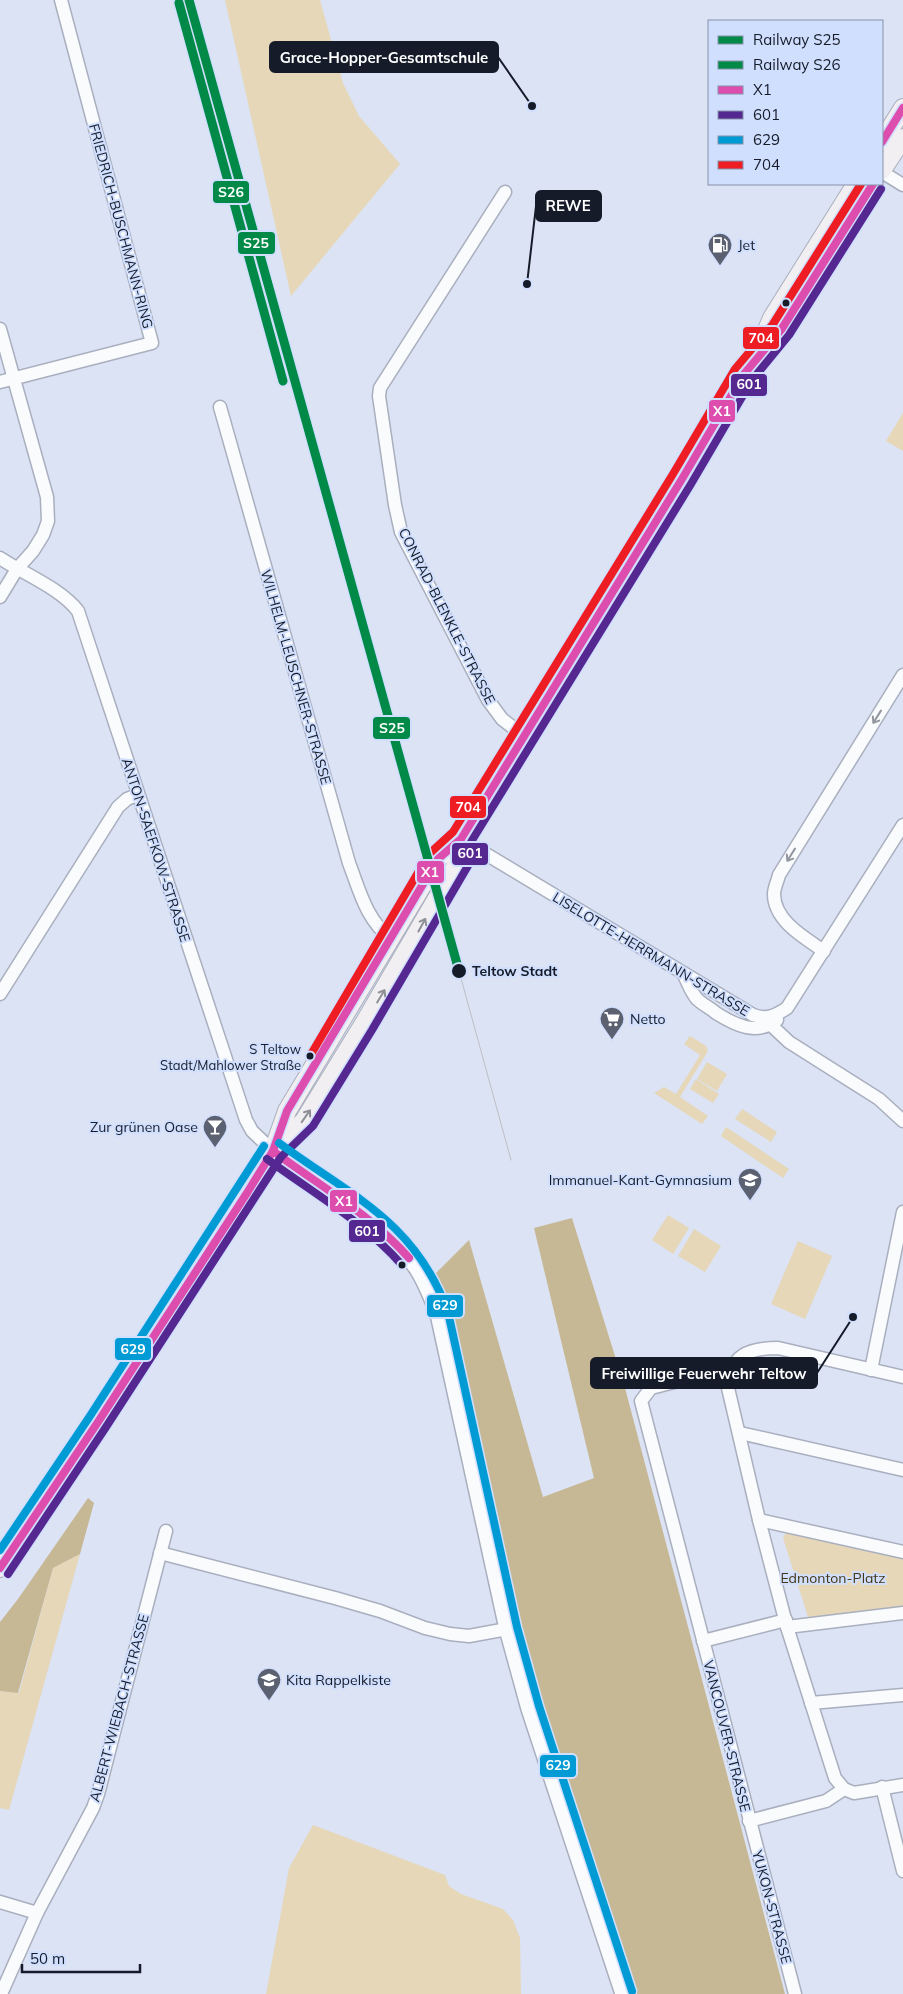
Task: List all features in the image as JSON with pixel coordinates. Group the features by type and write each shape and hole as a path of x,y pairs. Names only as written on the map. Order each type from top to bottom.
{"main road":[{"path":"883,140 903,108"},
{"path":"883,169 903,138"},
{"path":"0,1568 248,1193 273,1152 287,1110 438,859 461,840 755,359 772,318 855,185"},
{"path":"755,359 781,330 872,185"},
{"path":"273,1152 304,1121 398,967 460,859 461,840"}],"street":[{"name":"FRIEDRICH-BUSCHMANN-RING","path":"13,379 152,343 61,0"},
{"path":"883,172 903,185"},
{"name":"CONRAD-BLENKLE-STRASSE","path":"505,192 380,388 379,396 395,505 401,532 488,700 502,718 524,736"},
{"path":"0,329 47,497 48,521 43,535 33,551 17,569 0,597"},
{"path":"0,382 13,379"},
{"name":"WILHELM-LEUSCHNER-STRASSE","path":"220,407 349,863 367,911 377,926 391,939"},
{"name":"ANTON-SAEFKOW-STRASSE","path":"0,558 60,594 71,602 78,611 246,1120 252,1131 273,1152"},
{"path":"824,951 797,933 778,910 774,894 779,875 903,675"},
{"path":"0,994 118,807 127,798 137,794"},
{"path":"684,975 698,1000 725,1019 747,1028 756,1029 771,1025 782,1016 903,825"},
{"name":"LISELOTTE-HERRMANN-STRASSE","path":"461,840 753,1015 763,1018 773,1016 787,1008"},
{"path":"771,1025 788,1042 878,1099 903,1120"},
{"path":"273,1152 378,1225 404,1252 423,1279 438,1314 507,1630 529,1708 623,1994"},
{"path":"903,1212 871,1370 903,1377"},
{"name":"VANCOUVER-STRASSE","path":"844,1789 826,1801 749,1821 641,1401 651,1388 732,1367 745,1354 753,1350 778,1348 871,1370"},
{"path":"732,1367 728,1388 759,1520 787,1623 835,1778 844,1789 854,1793 903,1785"},
{"path":"740,1433 903,1470"},
{"path":"759,1520 903,1552"},
{"name":"ALBERT-WIEBACH-STRASSE","path":"1,1994 37,1912 98,1794 166,1531"},
{"path":"160,1553 344,1600 425,1628 450,1634 469,1636 507,1630"},
{"path":"787,1623 903,1613"},
{"name":"VANCOUVER-STRASSE","path":"703,1641 787,1623"},
{"path":"811,1703 903,1695"},
{"path":"882,1787 903,1871"},
{"name":"YUKON-STRASSE","path":"749,1821 795,1994"},
{"path":"0,1902 37,1912"}],"green space":[{"path":"225,0 320,0 343,83 359,116 400,164 291,296"},
{"path":"903,413 903,451 886,441"},
{"path":"690,1036 706,1046 708,1051 680,1097 708,1116 702,1124 654,1093 664,1087 676,1094 700,1055 684,1044"},
{"path":"707,1062 727,1074 717,1091 697,1079"},
{"path":"696,1079 719,1094 713,1103 690,1089"},
{"path":"742,1109 777,1132 771,1142 735,1119"},
{"path":"726,1127 789,1169 783,1178 721,1136"},
{"path":"668,1215 689,1228 673,1254 652,1240"},
{"path":"694,1229 721,1246 705,1272 678,1256"},
{"path":"798,1241 832,1256 805,1319 771,1304"},
{"name":"Edmonton-Platz","path":"794,1531 903,1559 903,1607 808,1617 783,1538 786,1533"},
{"path":"80,1554 9,1810 0,1808 0,1691 19,1693 53,1568"},
{"path":"313,1825 445,1875 449,1886 461,1894 503,1909 513,1920 520,1938 521,1994 266,1994 289,1868"}],"shaded area":[{"path":"572,1218 625,1388 785,1994 636,1994 543,1704 518,1619 436,1273 469,1240 543,1497 594,1478 534,1228"},
{"path":"88,1498 94,1503 80,1554 53,1568 18,1693 0,1691 0,1622"}],"tram line":[{"path":"459,971 511,1160"}],"rail line":[{"name":"S25","path":"189,0 459,971"},
{"name":"S26","path":"179,3 283,381"}],"transit line":[{"name":"X1","path":"883,140 903,108"},
{"name":"704","path":"310,1056 429,854 453,832 673,474 735,369 773,324 860,185"},
{"name":"X1","path":"0,1568 98,1422 247,1193 273,1151 287,1111 438,859 461,839 682,479 744,374 781,330 872,185"},
{"name":"601","path":"8,1574 281,1157 313,1126 372,1030 469,864 471,842 691,484 752,380 789,335 881,189"},
{"name":"629","path":"279,1143 378,1213 399,1233 418,1255 434,1281 448,1312 517,1627 539,1706 632,1991"},
{"name":"629","path":"0,1550 90,1416 264,1146"},
{"name":"X1","path":"273,1151 361,1214 394,1242 409,1258"},
{"name":"601","path":"267,1159 354,1221 387,1249 402,1265"}],"place":[{"name":"Grace-Hopper-Gesamtschule","path":"532,106"},
{"name":"Jet","path":"720,266"},
{"name":"REWE","path":"527,284"},
{"name":"Teltow Stadt","path":"459,971"},
{"name":"Netto","path":"612,1040"},
{"name":"S Teltow Stadt/Mahlower Straße","path":"310,1056"},
{"name":"Zur grünen Oase","path":"215,1148"},
{"name":"Immanuel-Kant-Gymnasium","path":"750,1201"},
{"name":"Freiwillige Feuerwehr Teltow","path":"853,1317"},
{"name":"Kita Rappelkiste","path":"269,1701"}]}
